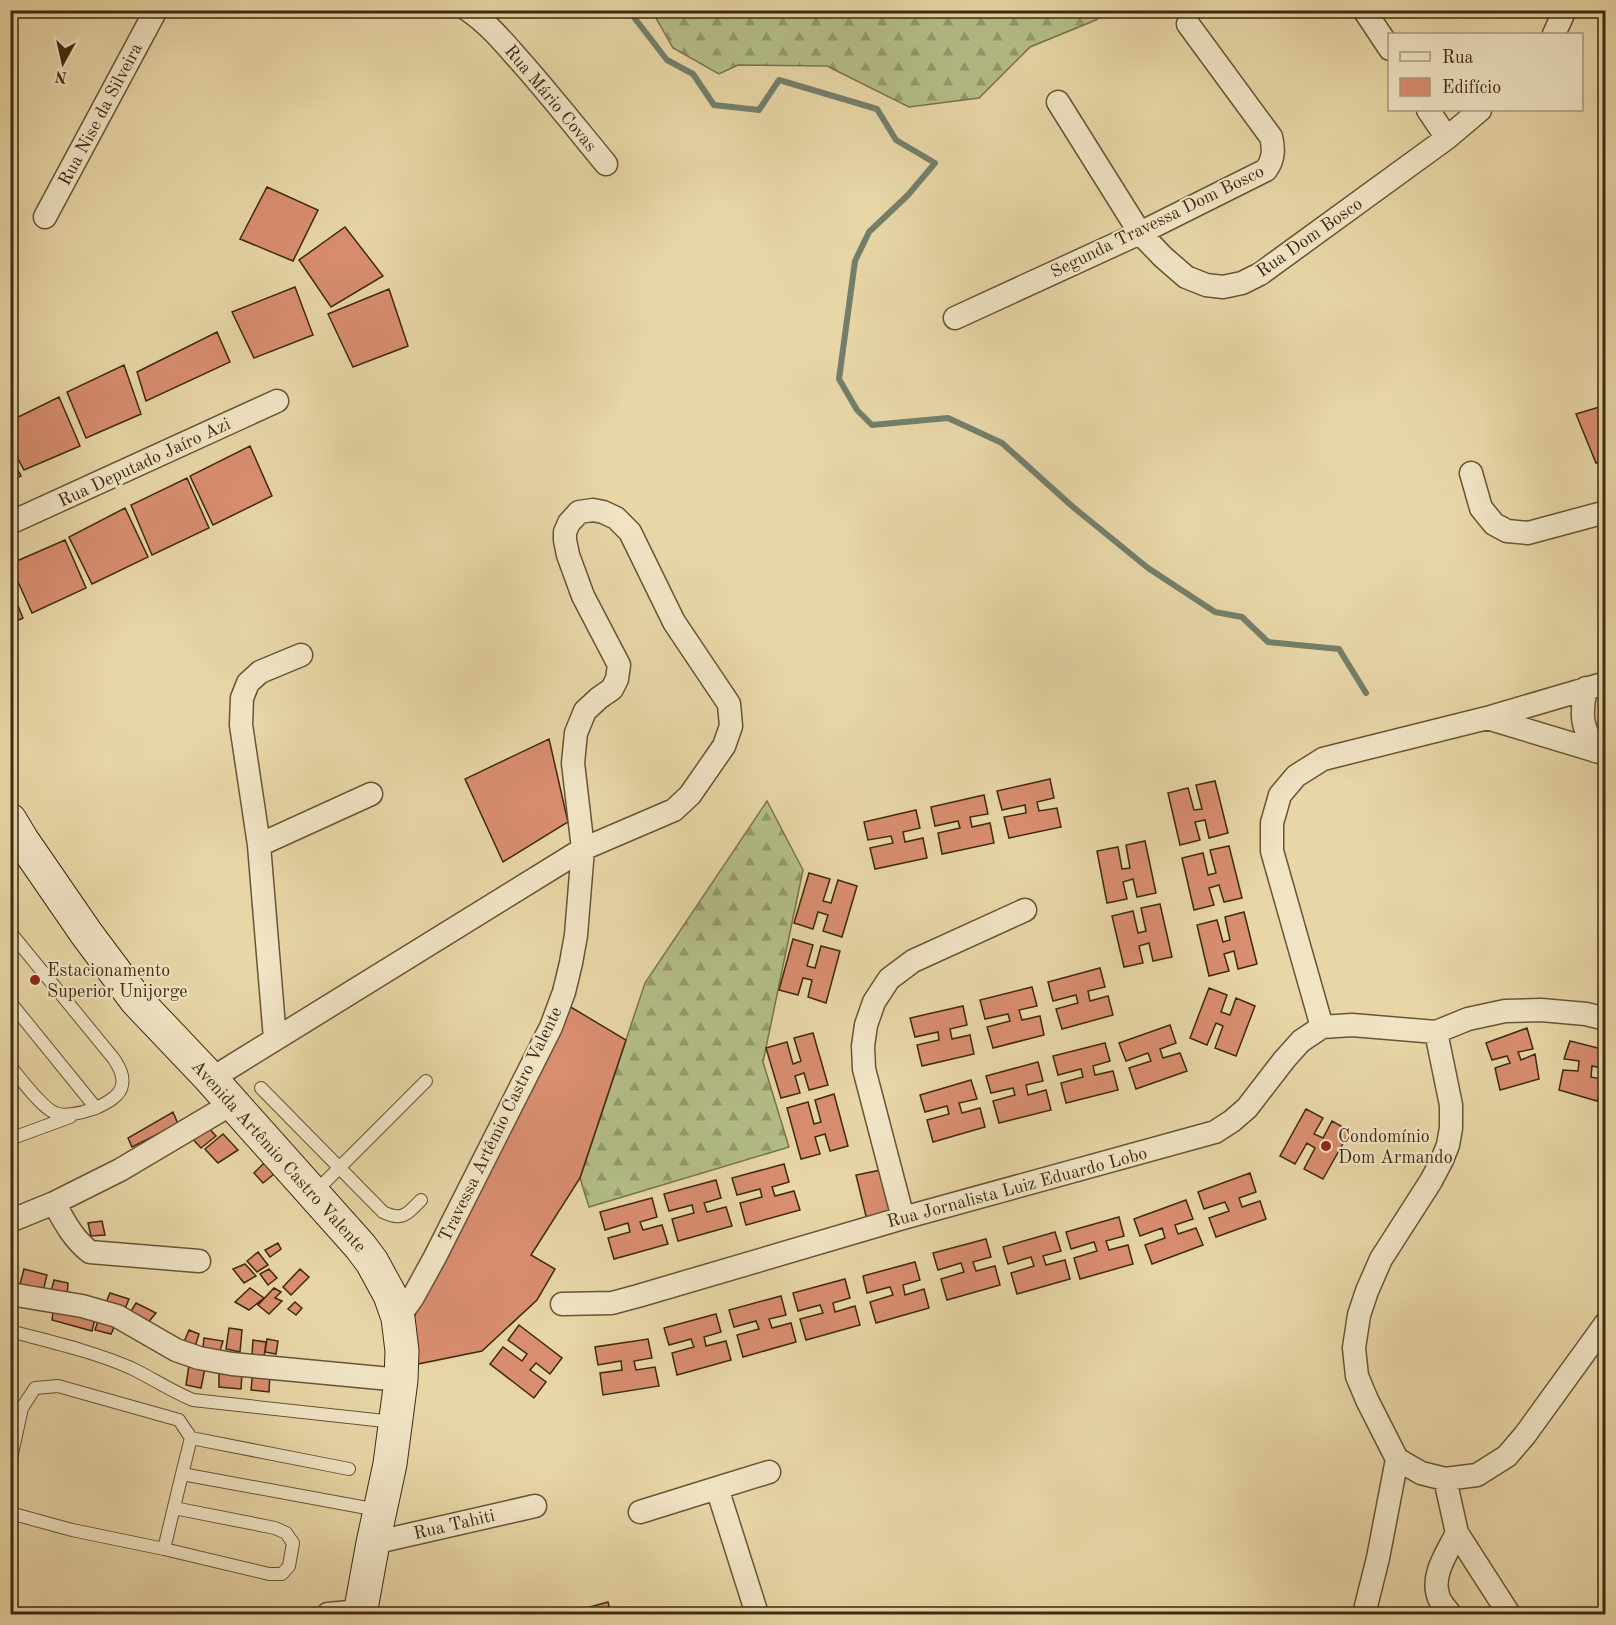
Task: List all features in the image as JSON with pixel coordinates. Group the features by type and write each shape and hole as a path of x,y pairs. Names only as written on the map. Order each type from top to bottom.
{"main road":[{"name":"Avenida Artêmio Castro Valente","path":"10,820 86,933 129,990 360,1246 372,1262 390,1295 398,1318 402,1351 401,1380 390,1464 360,1613"}],"street":[{"name":"Rua Nise da Silveira","path":"45,217 156,10"},
{"name":"Rua Mário Covas","path":"468,10 504,42 606,164"},
{"path":"1364,10 1388,48"},
{"path":"1554,33 1564,10"},
{"name":"Segunda Travessa Dom Bosco","path":"955,318 1140,233 1266,170 1271,163 1274,148 1271,137 1188,24"},
{"name":"Rua Dom Bosco","path":"1058,102 1140,233 1186,277 1206,285 1223,287 1242,283 1260,274 1447,138 1479,111"},
{"path":"1429,111 1447,138"},
{"name":"Rua Deputado Jaíro Azi","path":"10,523 277,401"},
{"path":"1471,473 1481,508 1494,524 1507,531 1528,533 1605,512"},
{"name":"Travessa Artêmio Castro Valente","path":"211,1079 583,849 674,810 690,795 724,746 731,726 729,704 674,622 630,532 616,518 592,510 579,512 569,523 565,532 568,555 583,596 619,665 617,679 612,689 585,711 576,734 573,763 583,849 576,935 564,992 551,1027 435,1257 413,1297 398,1318"},
{"path":"275,1040 260,845 241,725 242,698 248,683 260,672 301,655"},
{"path":"1596,686 1486,718 1323,759 1296,776 1280,795 1272,823 1272,851 1322,1027 1352,1024 1436,1032 1468,1019 1505,1011 1541,1010 1586,1014 1605,1019"},
{"path":"1596,686 1582,710 1585,731 1600,753"},
{"path":"1486,718 1600,753"},
{"path":"260,845 371,794"},
{"path":"903,1218 864,1069 863,1046 866,1024 874,1002 890,979 913,961 1025,910"},
{"name":"Rua Jornalista Luiz Eduardo Lobo","path":"562,1304 612,1303 903,1218 1215,1132 1247,1108 1301,1041 1322,1027"},
{"path":"1436,1032 1451,1105 1448,1145 1443,1160 1381,1259 1359,1315 1354,1347 1357,1376 1397,1459 1421,1473 1445,1479 1477,1475 1507,1456 1525,1435 1605,1323"},
{"path":"10,1221 54,1203 120,1170 232,1103"},
{"path":"54,1203 72,1235 90,1252 199,1261"},
{"path":"10,1294 82,1306 117,1316 176,1350 199,1358 232,1364 401,1380"},
{"path":"1364,1614 1378,1558 1397,1459"},
{"path":"640,1512 769,1472"},
{"path":"1445,1479 1457,1533 1509,1614"},
{"path":"717,1488 757,1614"},
{"name":"Rua Tahiti","path":"373,1543 535,1506"},
{"path":"1450,1614 1439,1599 1436,1582 1457,1533"},
{"path":"328,1614 360,1613"}],"lane":[{"path":"10,932 114,1059 121,1072 123,1086 117,1095 96,1108 12,1136"},
{"path":"10,1002 96,1108"},
{"path":"10,1066 43,1105 53,1113 63,1116 96,1108"},
{"path":"313,1194 426,1081"},
{"path":"261,1088 383,1212 399,1217 405,1215 421,1200"},
{"path":"10,1331 80,1349 131,1368 193,1400 396,1422"},
{"path":"10,1463 22,1408 35,1388 58,1386 179,1420 191,1438 349,1469"},
{"path":"164,1549 191,1438"},
{"path":"182,1474 380,1510"},
{"path":"10,1513 72,1530 269,1574 282,1574 289,1566 293,1543 286,1533 275,1528 174,1508"}],"green space":[{"path":"652,11 1109,11 1096,20 1030,47 979,98 909,107 827,66 738,65 719,74 673,48"},
{"path":"767,801 803,870 763,1062 789,1147 589,1207 580,1178 645,983"}],"building":[{"path":"267,187 318,210 293,261 240,239"},
{"path":"345,227 383,276 331,307 299,260"},
{"path":"295,287 313,335 254,358 232,312"},
{"path":"389,289 408,346 353,367 328,314"},
{"path":"217,332 230,362 146,401 137,372"},
{"path":"124,365 141,414 86,438 67,392"},
{"path":"59,397 80,446 24,470 10,444 10,421"},
{"path":"1606,405 1606,460 1596,463 1576,414"},
{"path":"250,446 272,496 213,525 190,476"},
{"path":"10,455 21,476 10,481"},
{"path":"187,478 209,528 152,555 131,505"},
{"path":"125,508 148,557 92,584 69,537"},
{"path":"65,540 86,588 32,613 10,564"},
{"path":"10,586 23,618 10,624"},
{"path":"549,739 568,822 503,862 465,779"},
{"path":"1050,779 1054,798 1037,802 1039,811 1057,808 1061,827 1009,838 1004,817 1026,813 1025,805 1002,810 997,791"},
{"path":"1215,781 1228,833 1209,838 1205,820 1195,822 1200,840 1180,845 1168,793 1188,788 1194,810 1202,809 1196,785"},
{"path":"984,795 988,814 970,817 972,827 990,823 994,843 942,854 938,833 960,828 958,821 935,826 931,807"},
{"path":"916,810 920,828 903,832 905,842 923,838 927,858 875,869 870,848 893,843 891,836 868,840 864,822"},
{"path":"1145,841 1156,893 1137,897 1133,879 1123,882 1127,899 1107,903 1097,851 1118,847 1122,869 1130,868 1126,845"},
{"path":"1229,846 1242,898 1224,902 1219,885 1209,888 1214,905 1194,910 1182,858 1203,853 1208,875 1216,873 1210,850"},
{"path":"809,873 830,879 823,901 831,903 838,880 857,886 842,937 823,931 828,915 818,912 813,929 794,923"},
{"path":"1160,904 1172,957 1153,961 1149,943 1139,946 1143,963 1124,967 1112,916 1133,911 1138,933 1146,931 1141,908"},
{"path":"1244,912 1257,964 1238,969 1234,951 1224,954 1229,971 1209,976 1197,925 1217,920 1223,942 1230,940 1225,917"},
{"path":"793,939 813,945 807,966 815,968 821,946 840,951 826,1003 808,997 812,980 803,978 798,995 779,990"},
{"path":"1100,968 1105,987 1088,991 1090,1001 1108,996 1113,1015 1062,1029 1056,1009 1078,1003 1076,995 1053,1001 1048,982"},
{"path":"1032,987 1037,1006 1019,1010 1022,1020 1040,1016 1044,1035 993,1048 987,1027 1010,1021 1008,1014 985,1019 980,1000"},
{"path":"1209,988 1227,995 1221,1012 1230,1015 1236,998 1255,1006 1236,1056 1215,1048 1223,1026 1216,1023 1207,1045 1190,1038"},
{"path":"569,1006 626,1040 580,1178 531,1255 555,1269 537,1300 482,1351 418,1364 414,1317"},
{"path":"963,1006 967,1025 950,1029 952,1039 970,1035 974,1054 922,1066 917,1045 939,1040 938,1032 915,1037 910,1018"},
{"path":"1170,1025 1176,1043 1160,1049 1163,1058 1180,1053 1187,1071 1136,1089 1129,1068 1151,1061 1148,1053 1126,1061 1119,1043"},
{"path":"1527,1028 1533,1049 1518,1052 1521,1060 1535,1054 1539,1079 1500,1090 1495,1068 1510,1063 1507,1056 1492,1060 1486,1043"},
{"path":"813,1033 828,1085 809,1090 804,1073 795,1076 800,1093 781,1098 766,1048 787,1042 793,1064 801,1061 794,1038"},
{"path":"1570,1041 1606,1050 1606,1069 1592,1066 1591,1077 1605,1080 1597,1101 1559,1090 1563,1070 1578,1071 1579,1061 1564,1059"},
{"path":"1105,1043 1110,1061 1093,1066 1095,1075 1113,1071 1118,1090 1066,1103 1061,1083 1083,1077 1081,1069 1058,1075 1053,1056"},
{"path":"1038,1062 1043,1081 1026,1085 1028,1095 1046,1090 1051,1110 999,1123 993,1101 1015,1095 1013,1088 991,1093 986,1076"},
{"path":"971,1080 977,1099 959,1103 962,1113 980,1108 985,1127 933,1142 927,1120 949,1114 947,1106 925,1112 920,1095"},
{"path":"834,1094 848,1146 830,1151 825,1134 815,1137 820,1154 801,1159 787,1108 808,1102 814,1124 821,1122 815,1100"},
{"name":"Condomínio Dom Armando","path":"1306,1109 1323,1118 1314,1134 1323,1138 1332,1121 1350,1131 1323,1179 1304,1169 1315,1148 1307,1143 1295,1164 1280,1156"},
{"path":"173,1112 178,1124 132,1147 128,1138"},
{"path":"204,1123 216,1136 201,1148 189,1135"},
{"path":"223,1134 238,1150 218,1163 205,1149"},
{"path":"264,1163 274,1174 263,1183 254,1173"},
{"path":"784,1164 789,1182 772,1187 775,1196 794,1191 800,1210 746,1225 740,1203 762,1197 760,1189 737,1195 732,1178"},
{"path":"881,1170 891,1211 867,1220 856,1175"},
{"path":"1250,1173 1256,1192 1239,1198 1242,1207 1260,1201 1266,1219 1216,1237 1209,1218 1229,1211 1225,1202 1204,1209 1198,1192"},
{"path":"716,1180 721,1198 704,1203 707,1212 726,1207 732,1226 678,1241 672,1219 694,1213 692,1205 669,1211 664,1194"},
{"path":"652,1198 657,1217 640,1222 643,1230 662,1225 668,1244 614,1259 608,1238 630,1232 628,1223 605,1230 600,1212"},
{"path":"1186,1200 1193,1219 1175,1225 1178,1234 1196,1228 1203,1245 1152,1264 1145,1245 1165,1238 1162,1228 1140,1236 1134,1219"},
{"path":"1119,1217 1124,1236 1106,1241 1109,1250 1128,1245 1133,1264 1080,1279 1074,1258 1097,1251 1094,1242 1071,1249 1066,1232"},
{"path":"102,1221 105,1235 91,1236 88,1223"},
{"path":"1055,1232 1061,1251 1043,1256 1046,1265 1065,1260 1070,1279 1017,1294 1011,1273 1034,1266 1031,1257 1008,1264 1003,1247"},
{"path":"986,1239 991,1257 973,1262 976,1271 995,1266 1000,1285 947,1300 941,1279 964,1272 961,1263 938,1270 933,1253"},
{"path":"278,1243 281,1249 270,1257 265,1250"},
{"path":"258,1252 268,1265 257,1272 247,1261"},
{"path":"915,1262 920,1280 903,1285 905,1295 924,1289 929,1308 876,1323 870,1302 893,1295 890,1287 867,1293 863,1276"},
{"path":"245,1264 256,1276 244,1283 233,1269"},
{"path":"24,1269 47,1275 43,1291 19,1288"},
{"path":"269,1269 277,1278 268,1285 260,1274"},
{"path":"300,1269 309,1277 291,1295 283,1287"},
{"path":"845,1279 850,1298 833,1303 835,1312 855,1306 860,1325 806,1340 800,1319 823,1313 820,1305 798,1311 793,1293"},
{"path":"54,1280 68,1283 67,1296 51,1292"},
{"path":"250,1288 264,1298 249,1310 235,1302"},
{"path":"274,1288 281,1292 275,1298 282,1301 269,1314 258,1305"},
{"path":"110,1293 129,1299 124,1311 105,1305"},
{"path":"781,1296 786,1315 769,1319 772,1328 791,1323 796,1342 743,1357 737,1335 759,1329 756,1321 734,1327 729,1310"},
{"path":"295,1302 302,1308 296,1315 288,1309"},
{"path":"136,1303 156,1313 146,1325 128,1316"},
{"path":"54,1305 96,1314 92,1331 52,1320"},
{"path":"100,1314 116,1323 111,1334 95,1330"},
{"path":"716,1314 721,1332 704,1337 706,1346 726,1341 731,1360 677,1375 672,1353 694,1347 691,1339 669,1345 664,1328"},
{"path":"519,1325 562,1358 550,1374 536,1363 530,1370 546,1382 534,1398 490,1364 503,1347 522,1361 527,1354 508,1340"},
{"path":"229,1328 242,1330 240,1352 226,1349"},
{"path":"189,1330 199,1334 195,1347 184,1342"},
{"path":"204,1338 223,1341 220,1351 203,1348"},
{"path":"267,1339 278,1341 276,1354 265,1352"},
{"path":"648,1339 652,1358 634,1361 636,1370 655,1367 659,1386 603,1395 600,1373 622,1370 621,1361 598,1365 595,1347"},
{"path":"253,1340 266,1342 264,1357 252,1355"},
{"path":"189,1365 205,1368 201,1388 186,1385"},
{"path":"219,1369 242,1372 241,1389 219,1387"},
{"path":"253,1370 270,1372 269,1392 251,1390"},
{"path":"608,1602 611,1614 565,1614"}],"waterway":[{"path":"622,10 633,16 667,60 693,74 714,105 759,110 779,80 877,109 896,140 935,163 908,195 869,232 855,261 839,379 857,410 872,425 948,418 1002,443 1073,507 1148,568 1215,612 1242,617 1268,642 1339,649 1366,693"}],"place":[{"name":"Estacionamento Superior Unijorge","path":"35,980"},
{"name":"Condomínio Dom Armando","path":"1326,1146"}]}
